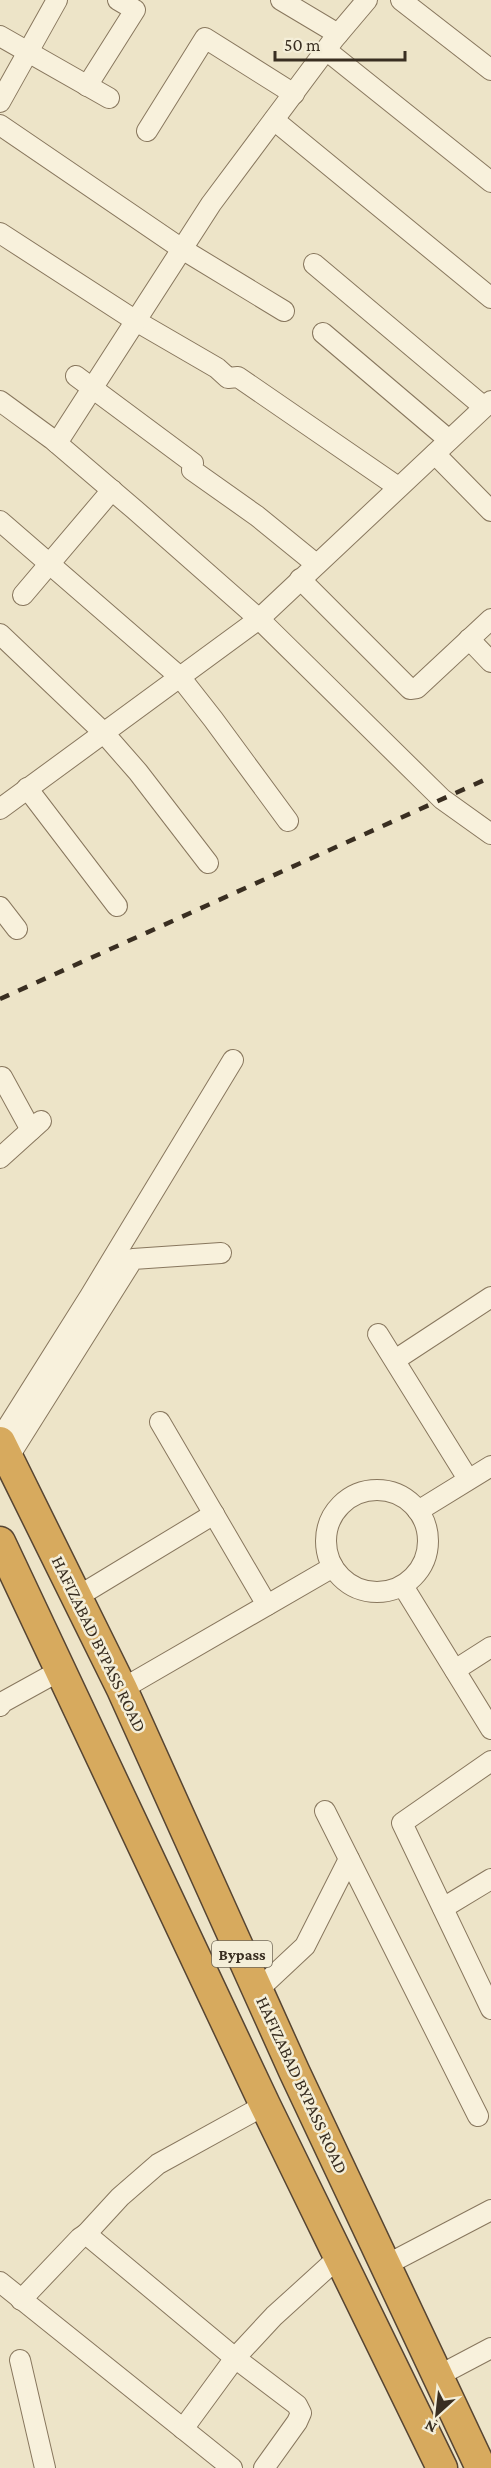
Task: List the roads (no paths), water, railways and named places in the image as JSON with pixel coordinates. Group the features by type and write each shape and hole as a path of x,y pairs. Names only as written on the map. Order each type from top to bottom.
{"highway":[{"name":"HAFIZABAD BYPASS ROAD","path":"3,1446 122,1689 258,1990 482,2468"},
{"name":"Bypass","path":"0,1542 6,1571 61,1670 265,2105 442,2468"}],"street":[{"path":"0,102 57,0"},
{"path":"87,86 135,10 118,0"},
{"path":"280,0 339,34"},
{"path":"57,443 211,204 326,50 367,0"},
{"path":"400,0 491,70"},
{"path":"0,36 109,98"},
{"path":"147,131 206,38 294,94"},
{"path":"326,50 491,182"},
{"path":"274,120 491,298"},
{"path":"0,125 182,249 284,311"},
{"path":"0,233 136,321 217,368 228,378 238,377 398,488"},
{"path":"1,805 259,619 488,404 314,264"},
{"path":"323,333 449,440"},
{"path":"76,376 193,463 192,470 257,516 316,564"},
{"path":"0,401 57,443 259,619 442,799 490,829"},
{"path":"435,454 491,511"},
{"path":"23,596 112,490"},
{"path":"0,521 180,677 288,821"},
{"path":"300,579 410,688 417,688 491,619"},
{"path":"0,634 104,732 208,863"},
{"path":"470,639 491,662"},
{"path":"27,788 117,906"},
{"path":"0,907 17,930"},
{"path":"3,1446 90,1296 233,1060"},
{"path":"0,1158 36,1126 2,1077"},
{"path":"3,1446 132,1259 221,1253"},
{"path":"395,1360 491,1297"},
{"path":"378,1334 468,1479"},
{"path":"160,1422 267,1605"},
{"path":"418,1511 491,1466"},
{"path":"370,1491 390,1492 408,1501 418,1511 428,1534 427,1554 418,1572 403,1586 384,1592 364,1591 346,1582 333,1567 326,1548 327,1528 336,1510 351,1497 370,1491"},
{"path":"77,1597 214,1514"},
{"path":"122,1689 333,1567"},
{"path":"403,1586 491,1729"},
{"path":"455,1670 491,1647"},
{"path":"0,1706 3,1702 61,1670"},
{"path":"490,2002 402,1823 491,1761"},
{"path":"325,1811 478,2116"},
{"path":"258,1990 305,1946 349,1859"},
{"path":"443,1908 491,1879"},
{"path":"21,2300 120,2197 158,2164 265,2105"},
{"path":"386,2265 491,2210"},
{"path":"86,2234 235,2358 297,2404 301,2414 264,2468"},
{"path":"183,2429 235,2358 274,2316 339,2256"},
{"path":"0,2282 232,2468"},
{"path":"438,2376 491,2348"},
{"path":"20,2360 45,2468"}],"railway":[{"path":"0,999 491,777"}]}
